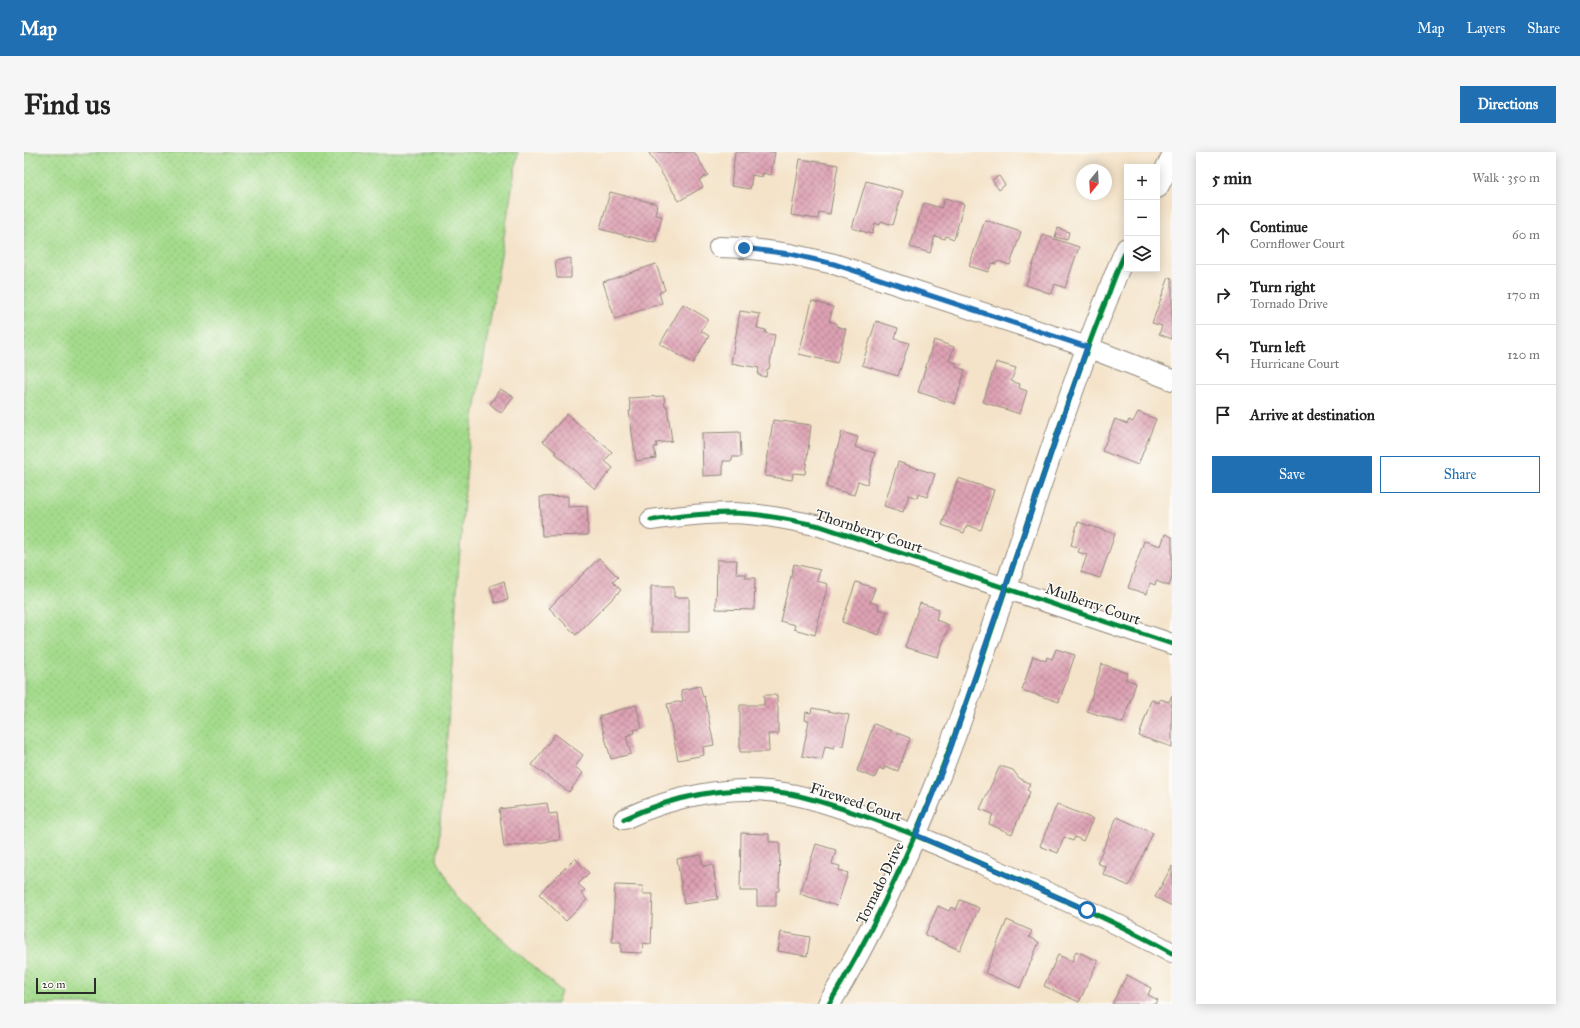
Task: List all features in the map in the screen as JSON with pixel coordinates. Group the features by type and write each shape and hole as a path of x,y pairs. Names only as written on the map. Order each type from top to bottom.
{"street":[{"path":"1160,180 1172,158"},
{"path":"719,247 744,248 790,254 834,264 1087,347 1172,380"},
{"name":"Tornado Drive","path":"830,1004 886,901 916,835 947,759 1087,347 1124,256"},
{"name":"Thornberry Court","path":"651,520 695,514 735,513 777,517 820,526 1006,588"},
{"name":"Mulberry Court","path":"1006,588 1172,644"},
{"name":"Fireweed Court","path":"624,819 672,800 709,793 748,790 784,793 818,800 916,835 1087,910 1142,936 1172,953"}],"green space":[{"path":"24,152 518,152 468,453 437,860 460,902 561,991 557,1004 24,1004"}],"building":[{"path":"694,152 708,175 699,180 703,187 679,201 649,153"},
{"path":"735,152 775,152 771,175 763,173 762,177 752,175 750,189 731,186"},
{"path":"800,159 838,165 830,214 819,212 818,219 791,215"},
{"path":"999,176 1005,185 999,190 992,180"},
{"path":"866,181 903,191 893,225 881,221 880,225 875,223 872,234 852,228"},
{"path":"610,192 657,204 655,215 662,216 655,243 600,229"},
{"path":"945,198 964,204 954,239 946,236 945,239 935,236 930,253 910,247 924,203 941,208"},
{"path":"985,220 1021,232 1010,265 998,261 996,264 992,263 988,272 969,266"},
{"path":"1058,228 1069,232 1067,240 1055,237"},
{"path":"1043,235 1079,247 1065,288 1055,284 1052,294 1026,285"},
{"path":"571,258 571,278 557,278 555,261"},
{"path":"656,264 665,290 659,293 662,303 615,319 603,282"},
{"path":"1169,277 1172,278 1172,339 1159,334 1162,326 1152,323"},
{"path":"812,301 833,307 829,321 836,323 836,326 846,329 837,363 799,354"},
{"path":"683,304 708,319 701,331 709,336 693,363 660,344"},
{"path":"740,311 760,314 757,328 766,330 765,333 775,335 769,369 767,369 766,377 758,375 759,368 731,363"},
{"path":"876,321 898,328 895,339 909,343 898,376 862,365"},
{"path":"934,340 954,347 949,361 957,363 956,367 965,370 955,404 918,392"},
{"path":"996,362 1016,368 1011,381 1020,384 1019,388 1027,391 1020,414 983,402"},
{"path":"500,389 514,397 501,413 490,404"},
{"path":"664,396 665,406 667,406 672,441 656,443 657,447 654,447 656,458 636,461 629,411 631,411 629,398"},
{"path":"1138,412 1156,419 1138,465 1102,451 1115,419 1127,424 1129,420 1133,422"},
{"path":"567,414 612,452 605,461 613,468 595,489 543,441"},
{"path":"773,420 811,425 805,474 793,473 792,480 765,476"},
{"path":"740,432 741,457 732,457 732,461 723,461 723,475 703,476 702,433"},
{"path":"842,432 858,437 855,447 875,453 867,484 858,481 854,495 826,487"},
{"path":"898,462 935,474 927,497 918,494 917,498 909,495 903,512 884,506"},
{"path":"958,478 994,490 981,530 967,525 964,533 942,525"},
{"path":"568,496 568,507 587,506 588,535 542,536 540,497"},
{"path":"1078,522 1115,534 1100,578 1081,572 1087,555 1078,552 1080,548 1071,545"},
{"path":"1165,534 1172,537 1172,577 1169,586 1156,581 1155,585 1150,583 1147,594 1128,588 1144,541 1161,546"},
{"path":"599,558 618,577 613,582 621,590 576,635 549,608"},
{"path":"717,560 737,560 736,574 746,574 746,578 755,578 754,610 716,609"},
{"path":"794,564 820,570 817,581 828,584 815,635 794,629 795,625 780,621"},
{"path":"504,581 508,600 495,603 490,586"},
{"path":"856,582 875,588 870,602 879,605 878,609 887,612 879,635 842,622"},
{"path":"651,586 674,586 674,597 689,597 689,632 651,632"},
{"path":"920,603 939,609 936,620 949,625 938,657 905,647"},
{"path":"1056,649 1075,655 1059,702 1022,690 1033,656 1046,661 1047,657 1052,659"},
{"path":"1102,664 1128,673 1125,679 1136,683 1123,723 1087,711"},
{"path":"700,686 703,697 704,696 714,745 703,747 704,755 678,760 667,704 683,701 681,690"},
{"path":"764,695 777,695 778,734 768,734 769,752 740,752 740,705 764,705"},
{"path":"1172,695 1172,747 1139,736 1151,700 1159,703 1160,699 1169,702"},
{"path":"636,705 642,728 634,730 635,733 626,736 631,754 611,759 599,716"},
{"path":"812,708 849,715 843,746 834,745 834,748 825,746 822,760 802,756 809,721 805,720 806,712 811,713"},
{"path":"874,724 910,738 898,771 885,766 884,770 879,768 875,778 857,771"},
{"path":"555,734 583,755 575,767 583,773 569,792 532,765"},
{"path":"1000,766 1013,770 1019,778 1030,784 1027,790 1030,792 1012,834 989,824 993,814 980,809"},
{"path":"547,803 549,814 557,813 560,840 504,847 499,809"},
{"path":"1057,804 1093,819 1083,841 1075,837 1073,841 1064,837 1058,853 1040,846"},
{"path":"1117,817 1153,833 1129,886 1103,874 1106,867 1097,863"},
{"path":"741,833 769,834 769,842 780,842 779,891 776,891 776,906 757,906 757,891 740,891"},
{"path":"816,844 836,850 832,864 840,866 839,870 848,873 837,906 800,894"},
{"path":"701,855 703,866 713,865 718,899 684,904 677,859"},
{"path":"575,858 589,873 578,884 585,890 581,893 587,900 566,921 539,894"},
{"path":"1172,866 1172,906 1155,897"},
{"path":"615,885 643,886 642,894 653,894 651,944 643,943 642,953 621,952 621,942 612,942"},
{"path":"960,900 979,908 960,950 925,935 938,906 949,911 951,907 956,910"},
{"path":"1007,920 1032,931 1029,937 1039,942 1020,988 985,973"},
{"path":"781,932 810,937 807,956 778,951"},
{"path":"1076,951 1098,961 1079,1002 1044,986 1058,955 1072,961"},
{"path":"1127,975 1151,988 1148,995 1158,1000 1155,1004 1112,1004"}],"cycle path":[{"path":"829,1004 865,941 897,876 926,809 977,674 1090,340 1124,256"},
{"path":"651,520 692,515 734,513 766,516 820,526 1172,644"},
{"path":"624,819 682,798 723,791 765,791 803,797 871,818 947,849 1101,916 1172,953"}],"route":[{"path":"744,248 790,254 834,264 1087,347 947,759 916,835 1087,910"}]}
